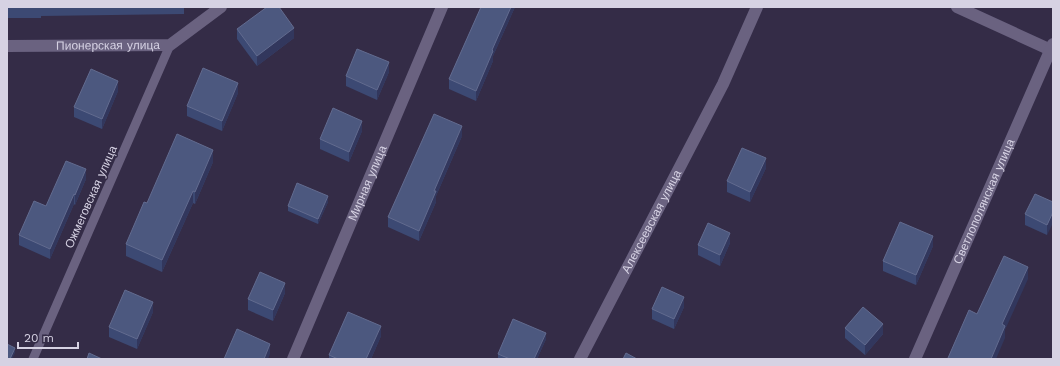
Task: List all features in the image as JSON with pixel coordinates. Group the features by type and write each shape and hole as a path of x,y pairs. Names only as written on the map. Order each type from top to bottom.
{"street":[{"name":"Пионерская улица","path":"7,46 170,45 221,7"},
{"name":"Мирная улица","path":"293,359 442,7"},
{"name":"Алексеевская улица","path":"580,359 723,84 757,7"},
{"path":"957,7 1052,48"},
{"name":"Светлополянская улица","path":"915,359 1052,48"}],"lane":[{"name":"Ожмеговская улица","path":"33,359 170,45"}],"building":[{"path":"267,7 279,7 294,28 257,56 237,29"},
{"path":"481,7 511,7 476,91 449,79"},
{"path":"357,49 389,62 377,90 346,76"},
{"path":"203,68 238,83 222,121 187,106"},
{"path":"91,69 118,81 102,119 74,107"},
{"path":"333,108 362,121 349,152 320,139"},
{"path":"434,114 462,126 434,191 436,191 419,231 388,217"},
{"path":"177,134 213,150 195,192 193,191 162,260 126,244 144,202 147,203"},
{"path":"742,148 766,158 750,192 727,181"},
{"path":"66,161 86,169 50,249 19,235 34,201 46,206"},
{"path":"297,183 328,196 318,219 288,206"},
{"path":"1035,194 1053,202 1053,212 1047,225 1025,214"},
{"path":"900,222 933,236 916,275 883,261"},
{"path":"708,223 730,233 720,255 698,245"},
{"path":"1004,256 1028,267 1002,324 1005,326 991,359 949,359 948,358 969,310 977,314"},
{"path":"260,272 285,283 273,310 248,299"},
{"path":"662,287 684,297 674,319 652,309"},
{"path":"125,290 153,302 137,339 109,327"},
{"path":"863,307 883,324 865,345 845,328"},
{"path":"348,312 381,326 366,359 338,359 329,355"},
{"path":"513,319 546,333 534,359 510,359 498,354"},
{"path":"237,329 270,344 264,359 224,359"},
{"path":"7,344 15,348 10,359 7,359"},
{"path":"89,353 102,359 87,359"},
{"path":"626,353 637,359 623,359"}]}
